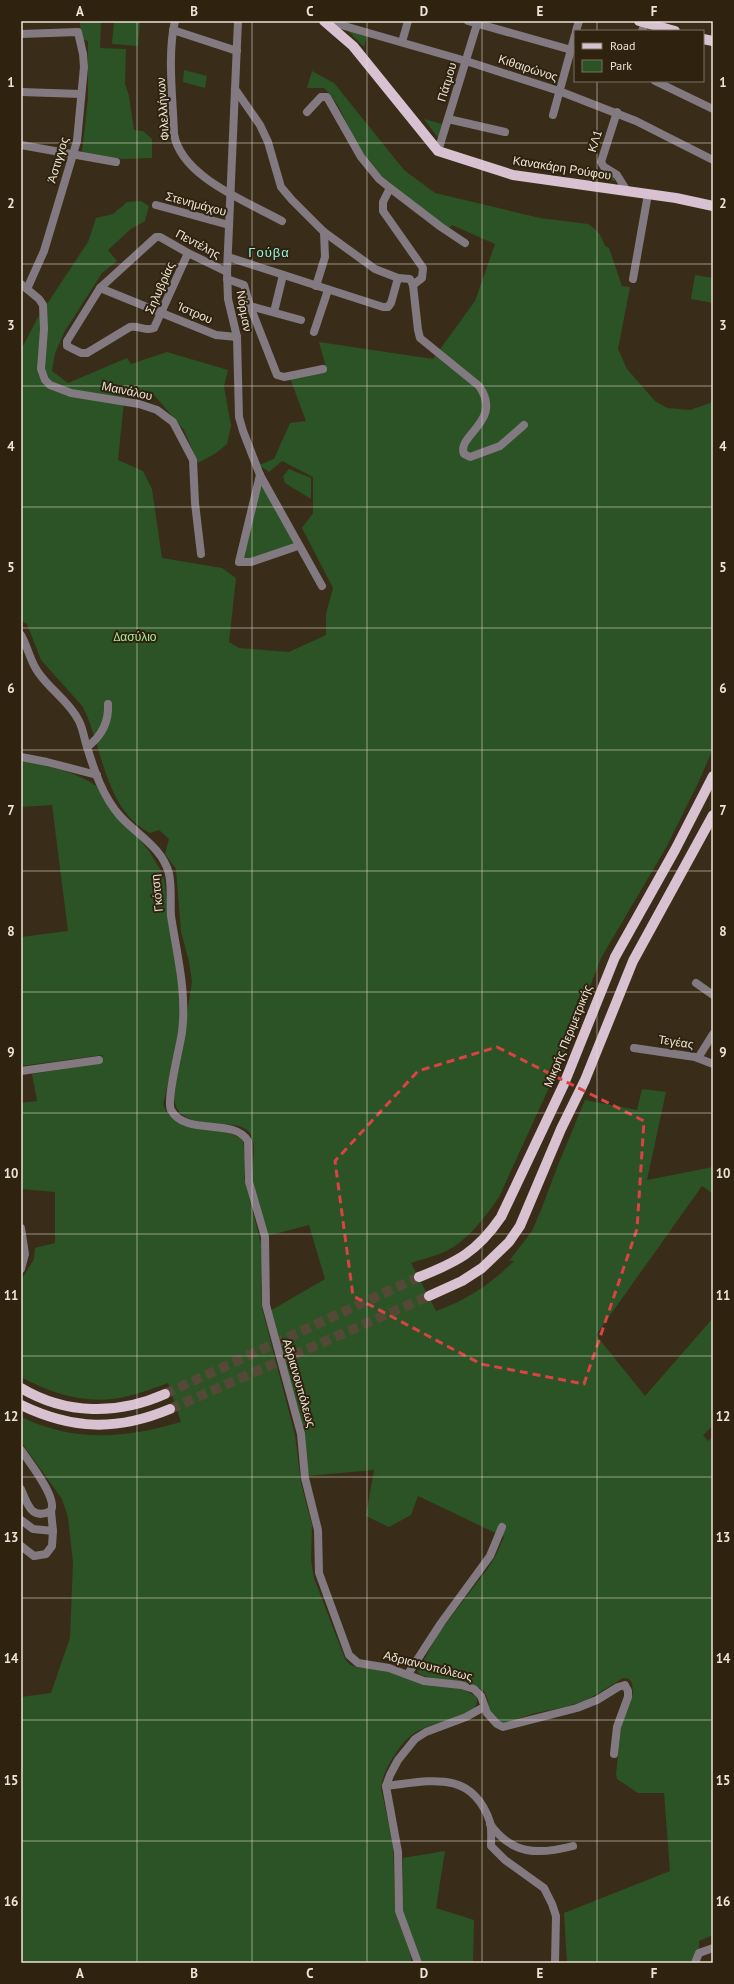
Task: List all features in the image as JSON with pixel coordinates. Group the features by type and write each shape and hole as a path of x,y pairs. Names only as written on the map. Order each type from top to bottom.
{"main road":[{"path":"324,21 354,46 438,151"},
{"path":"643,24 670,30"},
{"name":"Κανακάρη Ρούφου","path":"438,151 513,175 648,194 713,206"},
{"name":"Μικρής Περιμετρικής","path":"419,1277 450,1265 470,1253 490,1232 504,1213 564,1084 615,957 675,850 713,776"},
{"path":"429,1296 462,1281 482,1268 509,1242 520,1226 556,1141 585,1080 633,961 713,815"},
{"path":"21,1388 53,1402 96,1410 129,1407 165,1394"},
{"path":"21,1405 53,1418 95,1425 130,1423 170,1409"}],"street":[{"name":"Φιλελλήνων","path":"175,21 173,30 173,90 174,134 176,143 187,160 200,175 282,221"},
{"name":"Νόρμαν","path":"238,21 227,276 228,299 237,337 239,417 260,475 298,546 322,586"},
{"name":"Κιθαιρώνος","path":"327,21 466,61 559,91 617,112 654,129 713,160"},
{"path":"402,42 408,21"},
{"path":"468,21 477,22 573,51 552,115"},
{"name":"Πάτμου","path":"438,151 477,22"},
{"path":"173,30 236,51"},
{"name":"Άστιγγος","path":"21,34 78,32 83,54 78,134 74,154 64,181 44,251 24,287"},
{"path":"656,82 713,109"},
{"path":"235,89 260,125 268,142 281,187 324,232 375,269 398,278 408,278 412,281 420,338 479,386 486,400 486,412 464,446 464,454 470,457 500,446 524,425"},
{"path":"21,92 81,94"},
{"path":"307,112 321,97 327,98 361,157 379,179 433,222 465,243"},
{"name":"ΚΛ1","path":"617,112 601,162 604,168 617,176 627,191"},
{"path":"448,119 505,132"},
{"path":"21,145 116,162"},
{"path":"390,188 383,202 383,211 423,268 422,278 413,285"},
{"path":"633,279 648,194"},
{"name":"Στενημάχου","path":"156,205 229,225"},
{"path":"316,286 325,257 324,232"},
{"name":"Πεντέλης","path":"100,288 158,237 244,285 250,306"},
{"name":"Σηλυβρίας","path":"100,288 66,344 69,348 87,353 130,327 152,330 156,326 188,253"},
{"path":"228,257 386,308 391,303 398,278"},
{"path":"274,312 282,275"},
{"name":"Μαινάλου","path":"24,287 39,299 43,305 44,329 41,369 45,380 50,385 71,393 139,404 157,410 173,422 193,460 195,502 201,554"},
{"name":"Ίστρου","path":"100,288 216,335 237,337"},
{"path":"314,332 328,290"},
{"path":"250,306 301,320"},
{"path":"250,306 278,375 284,377 323,369"},
{"path":"260,475 239,562 251,562 298,546"},
{"name":"Γκότση","path":"21,635 38,672 75,713 83,730 87,747 98,776 111,804 119,815 156,851 166,866 169,875 171,916 179,962 183,1012 178,1057 169,1099 170,1107 176,1117 186,1122 203,1127 234,1130 246,1138"},
{"path":"87,747 96,740 105,727 108,718 108,704"},
{"path":"21,757 47,762 98,776"},
{"path":"696,983 713,995"},
{"path":"698,1058 713,1034"},
{"name":"Τεγέας","path":"634,1048 698,1058 713,1064"},
{"path":"21,1071 99,1060"},
{"name":"Αδριανουπόλεως","path":"246,1138 249,1148 249,1182 265,1237 266,1305 300,1434 305,1478 309,1498 318,1524 317,1563 322,1584 344,1645 353,1660 361,1664 383,1667 424,1680 468,1687 478,1693 484,1707 493,1720 501,1727 506,1727 577,1708 597,1700 618,1686 625,1685 628,1691 628,1697 617,1727 614,1754"},
{"path":"21,1228 25,1242 25,1258 21,1269"},
{"path":"21,1450 48,1491 53,1504 51,1511 53,1531 52,1546 46,1554 34,1556 21,1546"},
{"path":"21,1489 28,1506 32,1511 42,1514 51,1511"},
{"path":"21,1520 33,1529 53,1531"},
{"path":"408,1674 441,1623 490,1556 502,1527"},
{"path":"418,1963 399,1911 398,1852 386,1786 398,1760 416,1739 426,1732 466,1717 484,1707"},
{"path":"386,1786 436,1780 462,1787 475,1794 490,1823 503,1840 518,1848 538,1851 561,1849 573,1846"},
{"path":"490,1823 491,1846 505,1860 544,1888 552,1904 556,1916 555,1963"},
{"path":"695,1963 699,1953 713,1948"}],"highlighted area":[{"path":"497,1047 644,1121 637,1229 584,1384 481,1364 353,1296 335,1161 418,1071"}],"green space":[{"path":"82,21 101,21 100,48 126,49 125,84 129,96 134,130 143,131 152,139 152,158 122,159 82,152 88,98 88,41 81,39 80,23"},
{"path":"114,21 140,21 138,46 112,44"},
{"path":"347,30 367,35 364,47"},
{"path":"184,70 207,76 205,88 183,82"},
{"name":"Δασύλιο","path":"312,71 334,83 404,170 435,193 540,218 588,224 594,228 605,246 609,248 622,286 630,287 618,349 627,369 655,401 667,408 690,410 710,403 713,397 713,749 667,846 601,958 562,1059 499,1197 482,1221 452,1248 411,1263 436,1311 458,1302 478,1290 514,1261 509,1261 532,1231 585,1100 637,1110 642,1089 666,1092 647,1180 713,1167 713,1194 702,1186 596,1335 645,1396 713,1318 713,1426 703,1435 708,1441 713,1436 713,1935 699,1941 699,1949 691,1963 567,1963 564,1913 670,1871 664,1793 638,1793 617,1779 616,1774 621,1726 633,1693 632,1683 629,1679 623,1678 587,1700 561,1708 535,1713 503,1724 493,1717 486,1695 481,1689 466,1682 427,1677 419,1674 418,1671 438,1634 488,1568 504,1537 418,1496 411,1515 389,1527 366,1516 374,1470 307,1476 305,1437 270,1311 325,1279 309,1225 267,1236 252,1183 254,1150 252,1137 249,1132 242,1127 195,1120 184,1116 177,1108 174,1096 192,982 189,961 181,932 176,869 165,854 169,839 159,830 150,833 135,822 123,809 107,776 90,723 83,707 41,660 27,624 21,621 21,345 23,346 37,319 88,242 96,218 113,214 127,202 141,201 149,206 145,221 131,229 108,250 117,261 102,273 65,331 55,353 52,371 68,383 127,358 131,364 167,352 228,370 224,386 231,426 227,444 216,453 198,463 184,430 155,396 125,392 118,460 143,471 152,489 162,558 222,568 236,578 229,642 239,648 289,652 326,635 326,614 333,588 302,528 313,513 313,477 282,461 269,472 259,465 274,459 290,423 306,421 290,378 327,371 319,342 433,359 475,301 495,244 452,225 448,229 404,195 373,167 359,148 331,95 324,88 307,88"},
{"path":"424,119 442,124 438,138"},
{"path":"602,169 615,177 615,181 598,178"},
{"path":"695,275 713,278 713,303 691,299"},
{"path":"289,469 311,478 311,499 285,483 283,476"},
{"path":"260,475 298,546 240,563"},
{"path":"21,761 71,773 98,787 149,851 163,874 181,1006 177,1044 163,1105 170,1116 179,1123 189,1127 222,1132 243,1140 245,1158 244,1178 262,1247 262,1308 295,1435 301,1483 312,1525 311,1560 314,1578 345,1659 347,1662 356,1667 369,1668 444,1684 471,1693 477,1698 476,1706 465,1714 422,1729 410,1736 393,1757 382,1781 381,1788 393,1844 395,1911 410,1953 412,1963 312,1963 297,1961 293,1963 26,1963 21,1961 21,1697 51,1693 70,1638 73,1563 68,1517 62,1499 21,1442 21,1417 61,1431 101,1435 140,1432 181,1422 168,1383 130,1396 97,1400 84,1399 58,1393 21,1377 21,1280 34,1259 35,1248 55,1243 55,1192 21,1189 21,1103 37,1101 32,1074 101,1063 103,1055 21,1066 21,937 68,931 52,805 21,807"},
{"path":"445,1851 436,1908 474,1920 473,1963 420,1963 403,1916 403,1858"}],"tunnel":[{"path":"165,1394 419,1277"},
{"path":"170,1409 429,1296"}],"district":[{"name":"Γούβα","path":"269,252"}]}
